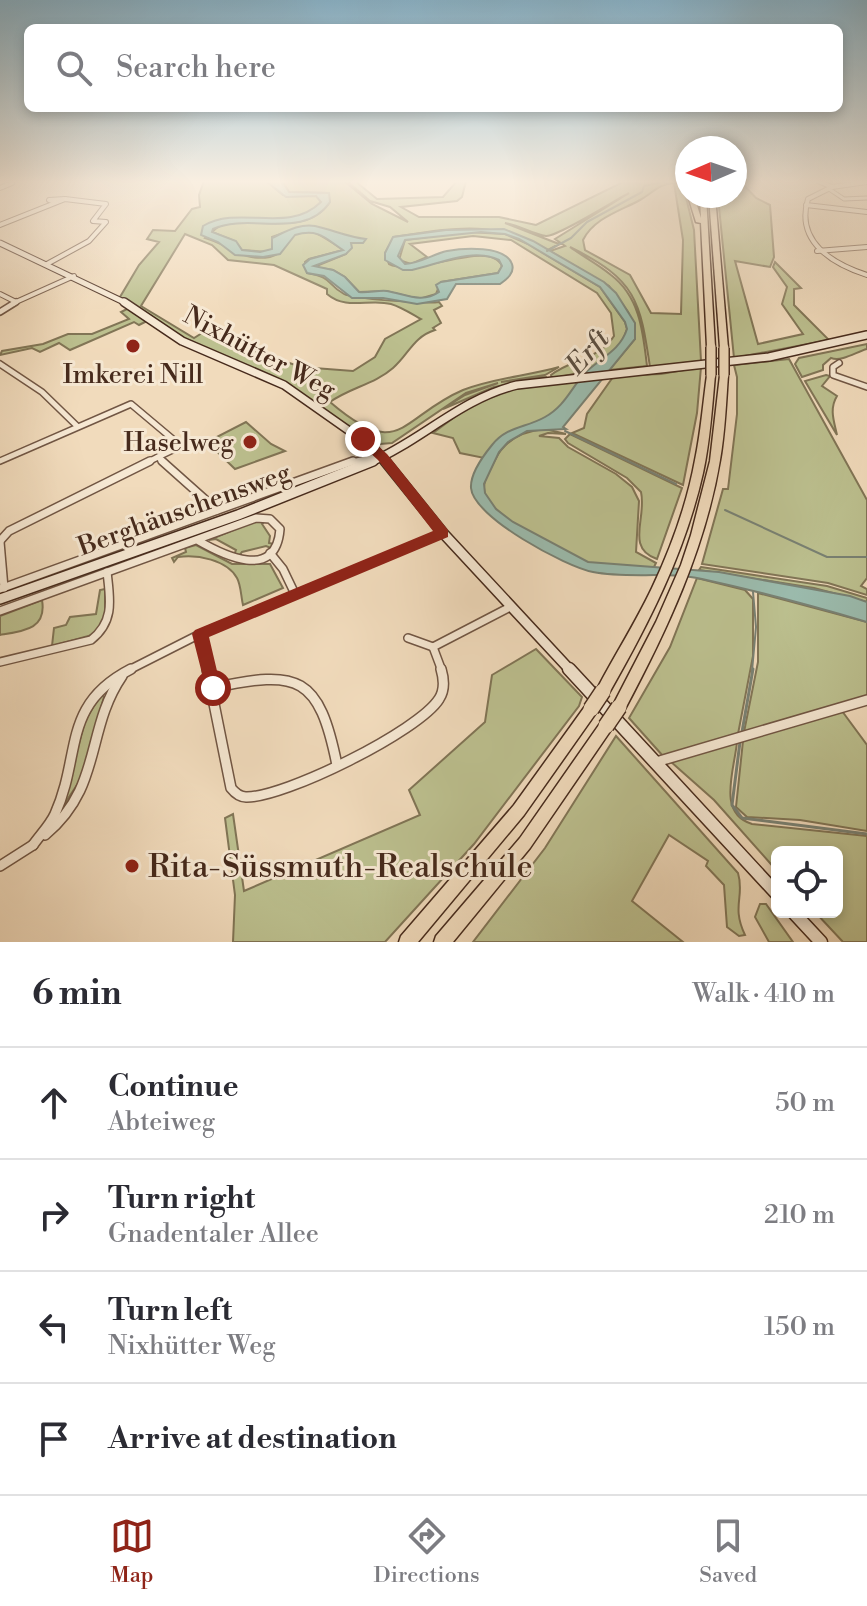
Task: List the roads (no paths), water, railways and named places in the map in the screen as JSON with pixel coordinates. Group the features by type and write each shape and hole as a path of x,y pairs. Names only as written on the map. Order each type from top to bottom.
{"highway":[{"path":"700,225 702,232"},
{"path":"407,942 519,810 591,709 631,644 672,558 699,468 711,375 702,225"},
{"path":"442,942 525,843 619,707 690,560 714,471 724,375 714,225"}],"main road":[{"name":"Nixhütter Weg","path":"0,243 129,304 182,341 238,363 295,391 383,457 443,533 771,887"},
{"name":"Berghäuschensweg","path":"0,599 237,514 383,457 479,395 517,385 779,355 867,335"},
{"path":"799,918 821,942"}],"street":[{"path":"47,264 80,247 104,226 91,225"},
{"path":"811,225 817,251 830,261 867,275"},
{"path":"817,251 867,247"},
{"path":"0,312 74,276"},
{"path":"0,294 16,302"},
{"path":"839,363 833,367 833,375 867,387"},
{"path":"0,364 42,392 77,426"},
{"path":"0,461 130,404 181,446 9,531 0,541 2,589"},
{"path":"158,457 217,510"},
{"name":"Berghäuschensweg","path":"2,589 361,458 383,457"},
{"name":"Berghäuschensweg","path":"0,611 197,540 265,517 274,521 280,529 279,542 270,553 255,559 236,560 197,540"},
{"path":"33,845 55,815 84,709 105,685 127,670 200,634 443,533"},
{"path":"270,553 283,569 295,594"},
{"name":"Berghäuschensweg","path":"0,662 82,643 102,633 112,616 107,572"},
{"path":"408,638 433,647 510,607"},
{"path":"200,634 231,788 237,795 258,796 337,765 373,748 434,708 444,683 433,647"},
{"path":"0,866 33,845 62,819 91,768 109,695 127,670"},
{"path":"213,688 276,676 302,684 325,715 337,765"},
{"path":"656,762 867,700"}],"waterway":[{"path":"547,251 571,238 584,225"},
{"path":"565,431 676,484"},
{"path":"725,510 827,557 867,557"},
{"path":"752,671 756,627 753,592"},
{"path":"742,732 753,669"},
{"path":"740,742 732,805 742,818 867,834"}],"place":[{"name":"Imkerei Nill","path":"133,346"},
{"name":"Haselweg","path":"250,442"},
{"name":"Rita-Süssmuth-Realschule","path":"132,866"}],"water label":[{"name":"Erft","path":"587,351"}]}
